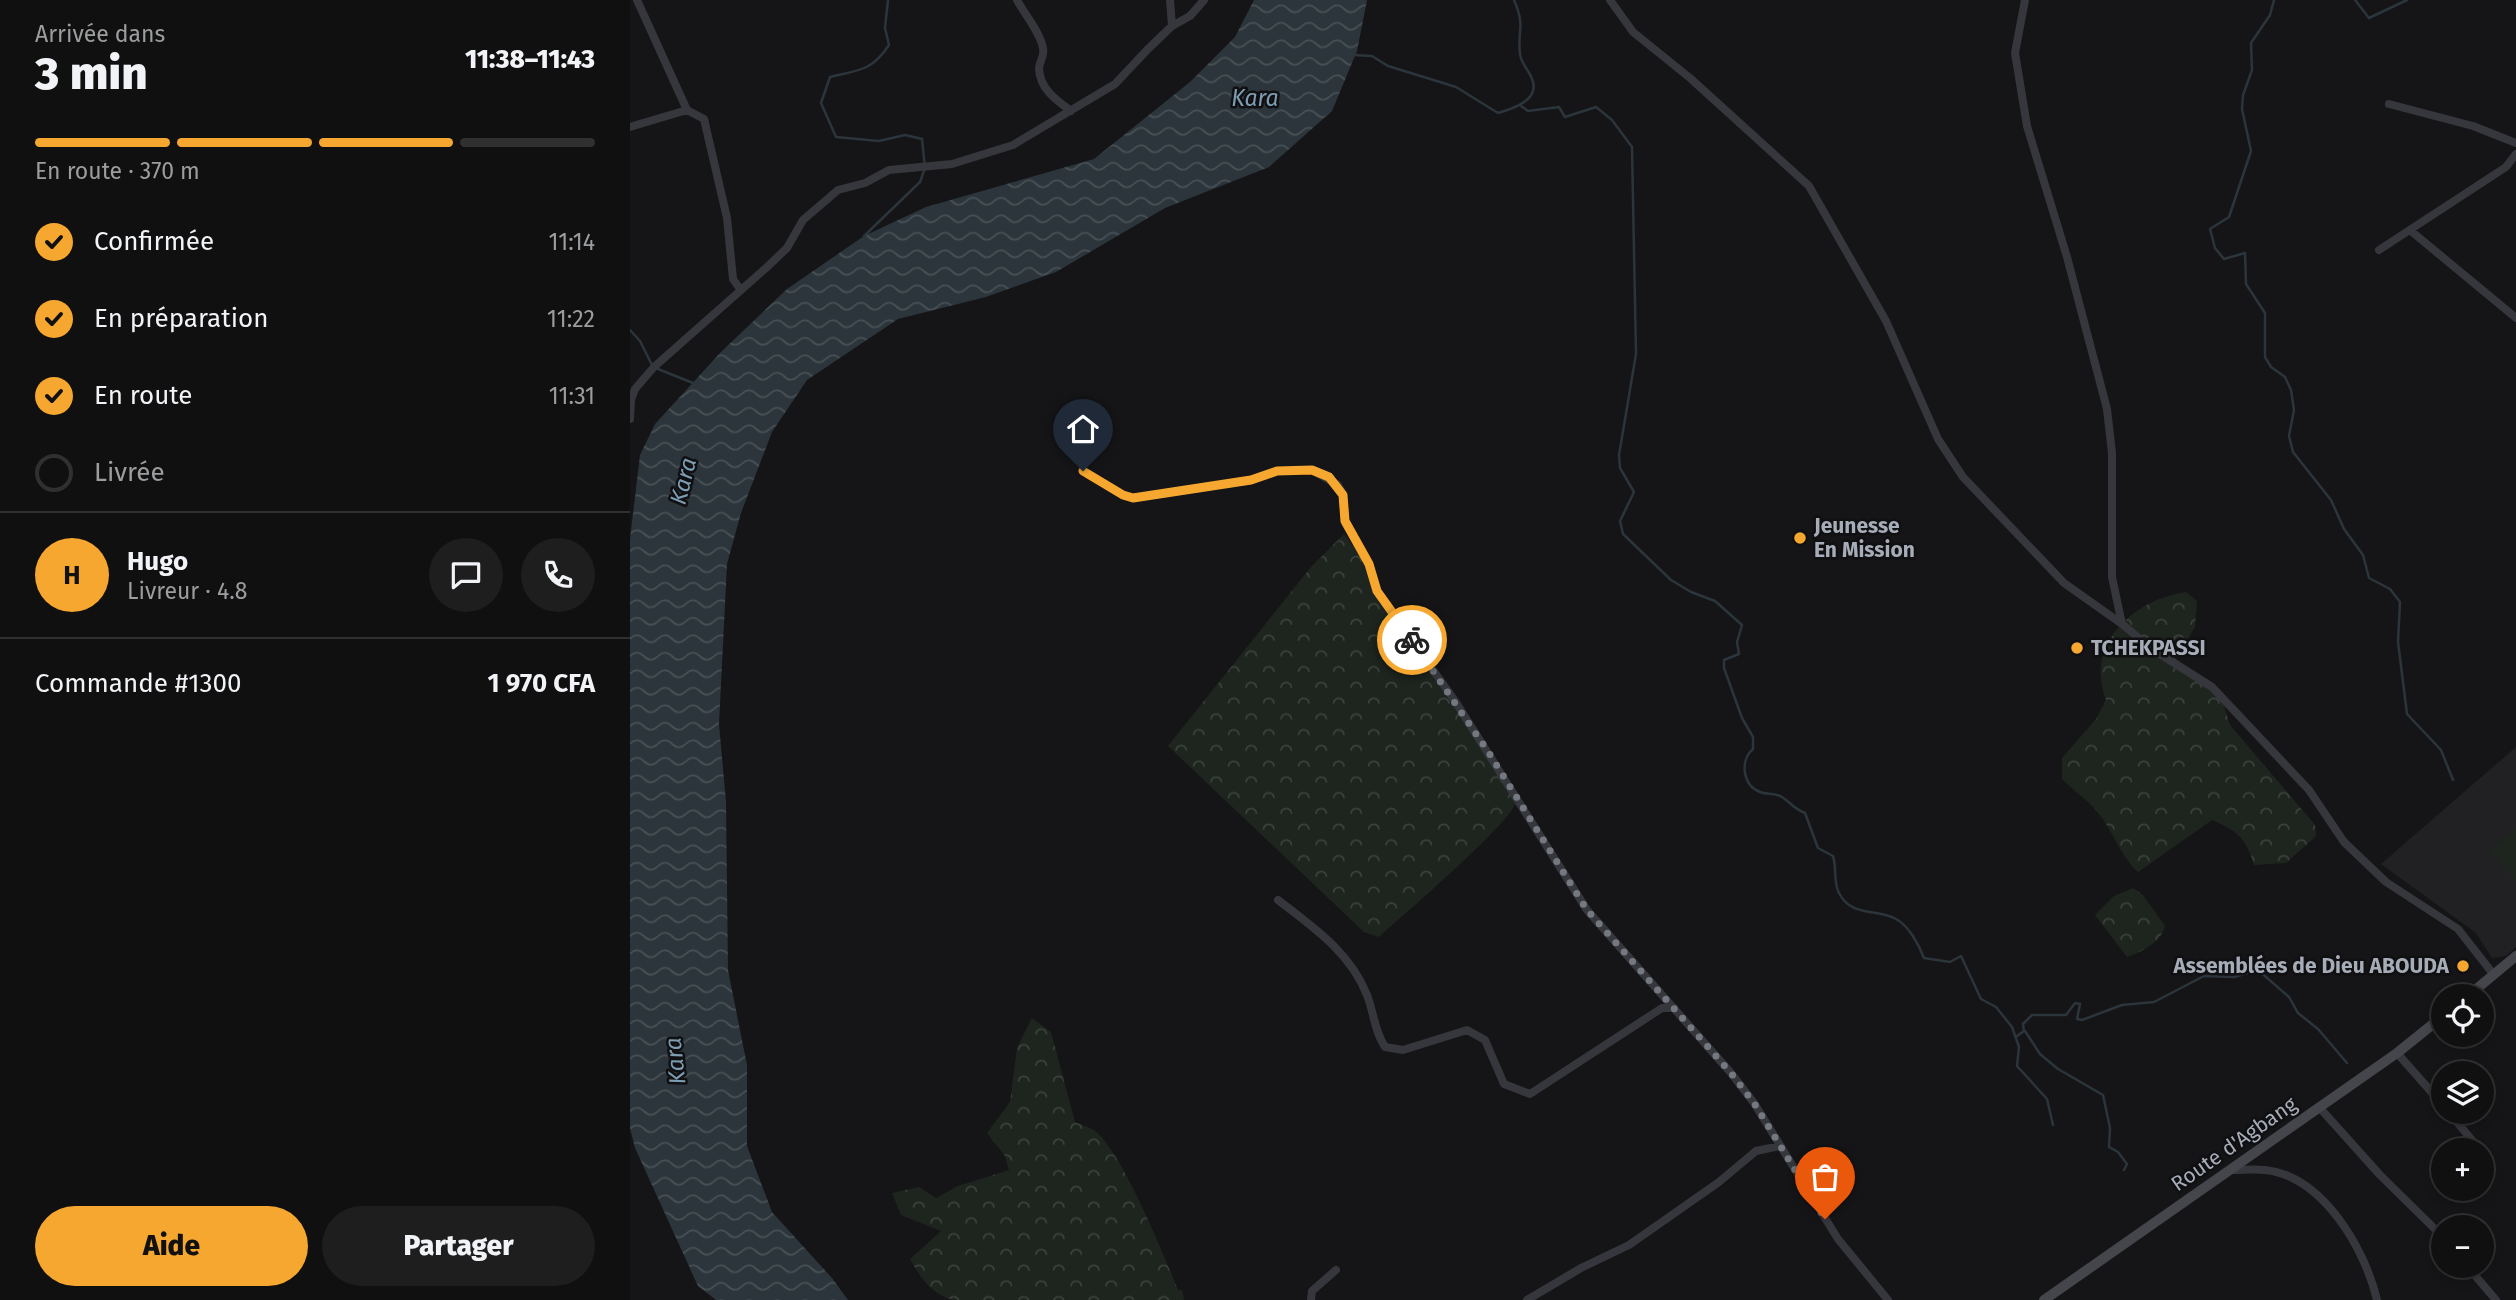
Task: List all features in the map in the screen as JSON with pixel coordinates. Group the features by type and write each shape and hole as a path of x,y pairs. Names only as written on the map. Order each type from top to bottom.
{"main road":[{"path":"2483,984 2516,956"},
{"name":"Route d'Agbang","path":"2044,1300 2232,1170 2397,1053 2431,1026"}],"street":[{"path":"637,0 687,110 704,119 711,142 718,189 727,218 733,279 740,289"},
{"path":"1017,0 1043,46 1044,57 1039,65 1041,80 1048,92 1071,111"},
{"path":"1170,0 1172,26"},
{"path":"630,419 631,400 635,389 654,366 787,248 812,210 838,190 865,183 889,170 952,164 1013,145 1115,84 1172,26 1190,16 1204,0"},
{"path":"1610,0 1633,32 1690,78 1809,186 1886,321 1938,439 1963,477 2064,583 2152,649 2211,687 2309,790 2344,842 2386,882 2458,929 2494,975"},
{"path":"2025,0 2015,53 2027,126 2067,257 2069,273 2107,409 2112,453 2112,577 2122,624"},
{"path":"2389,104 2473,126 2516,143"},
{"path":"630,127 687,110"},
{"path":"2379,250 2506,167 2516,154"},
{"path":"2410,231 2516,318"},
{"path":"1083,471 1123,495 1133,498 1251,480 1277,471 1312,470 1338,485 1343,495 1345,521 1369,564 1377,591 1455,701 1587,910 1731,1073 1838,1240 1888,1300"},
{"path":"1278,900 1333,944 1354,969 1367,996 1377,1034 1385,1047 1403,1050 1467,1030 1485,1040 1504,1084 1530,1094 1662,1007 1674,1008"},
{"path":"2397,1053 2431,1091"},
{"path":"2319,1107 2380,1175 2431,1225"},
{"path":"2458,1124 2470,1138"},
{"path":"1527,1300 1581,1268 1629,1245 1719,1182 1756,1151 1780,1146"},
{"path":"2232,1170 2267,1170 2295,1181 2330,1206 2356,1246 2377,1300"},
{"path":"1311,1300 1312,1291 1336,1270"},
{"path":"2477,1278 2496,1300"}],"shaded area":[{"path":"2516,747 2516,947 2506,956 2492,958 2476,933 2381,864"}],"green space":[{"path":"1344,534 1366,563 1374,590 1468,726 1516,802 1476,849 1379,937 1364,932 1168,746 1311,567"},
{"path":"2186,592 2197,601 2195,627 2173,664 2200,679 2217,694 2231,726 2315,825 2316,836 2286,863 2254,865 2240,836 2212,820 2138,872 2095,809 2062,779 2062,758 2096,719 2106,700 2101,680 2102,660 2108,643 2132,614 2167,596"},
{"path":"2516,829 2516,882 2490,850"},
{"path":"2133,888 2143,895 2165,926 2155,942 2127,957 2095,915 2114,896"},
{"path":"1032,1018 1051,1032 1075,1122 1095,1131 1106,1142 1141,1205 1178,1290 1182,1290 1184,1300 953,1300 933,1289 910,1259 941,1231 901,1215 892,1193 919,1187 936,1198 958,1186 1009,1170 1005,1156 987,1133 1010,1102 1017,1048"}],"water":[{"name":"Kara","path":"1254,0 1367,0 1357,51 1332,111 1269,167 1165,208 1056,272 986,297 898,319 807,380 772,432 741,513 727,564 719,724 726,802 728,970 747,1065 747,1146 772,1212 832,1278 848,1300 716,1300 698,1286 635,1148 630,1128 630,539 640,455 655,424 721,352 787,289 864,236 926,207 1094,159 1190,82 1235,37"}],"waterway":[{"path":"864,236 920,182 925,168 922,139 905,135 879,141 836,137 821,103 830,77 871,65 889,45 885,28 888,0"},
{"path":"1354,55 1372,56 1388,66 1456,87 1498,113 1504,111 1529,98 1534,86 1521,58 1520,23 1514,0"},
{"path":"2274,0 2270,15 2251,43 2252,70 2243,95 2242,109 2251,151 2229,217 2210,229 2215,248 2224,259 2245,253 2246,284 2265,313 2265,357 2271,367 2285,377 2291,390 2294,410 2289,436 2293,452 2331,500 2344,529 2363,555 2369,578 2390,589 2400,602 2398,642 2407,714 2441,750 2453,780"},
{"path":"2355,0 2369,18 2407,0"},
{"path":"1521,106 1528,111 1559,107 1565,117 1596,107 1612,120 1632,147 1636,354 1619,455 1620,468 1634,492 1620,521 1623,534 1671,580 1691,592 1715,601 1742,625 1737,642 1739,654 1724,660 1724,668 1742,718 1753,737 1753,749 1745,766 1749,784 1763,793 1779,795 1805,813 1818,848 1833,856 1837,889 1844,901 1857,909 1901,922 1913,936 1924,958 1950,962 1961,956 1981,999 1996,1007 2012,1027 2019,1047 2017,1066 2047,1099 2053,1125"},
{"path":"630,330 640,341 652,365"},
{"path":"658,369 693,383"},
{"path":"2017,1036 2024,1031 2023,1024 2032,1015 2066,1015 2075,1003 2080,1004 2077,1019 2082,1020 2122,1005 2154,1002 2204,976 2234,977 2258,970 2289,997 2298,1013 2318,1029 2347,1063"},
{"path":"2025,1031 2040,1054 2058,1069 2103,1095 2110,1128 2109,1147 2118,1152 2127,1164 2124,1170"}],"way so far":[{"path":"1412,640 1489,753 1587,910 1731,1073 1754,1103 1825,1219"}],"place":[{"name":"Jeunesse En Mission","path":"1800,538"},
{"name":"TCHEKPASSI","path":"2077,648"},
{"name":"Assemblées de Dieu ABOUDA","path":"2463,966"}],"route":[{"path":"1083,471 1123,495 1133,498 1183,488 1251,480 1277,471 1312,470 1329,477 1338,485 1343,495 1345,521 1369,564 1377,591 1412,640"}]}
